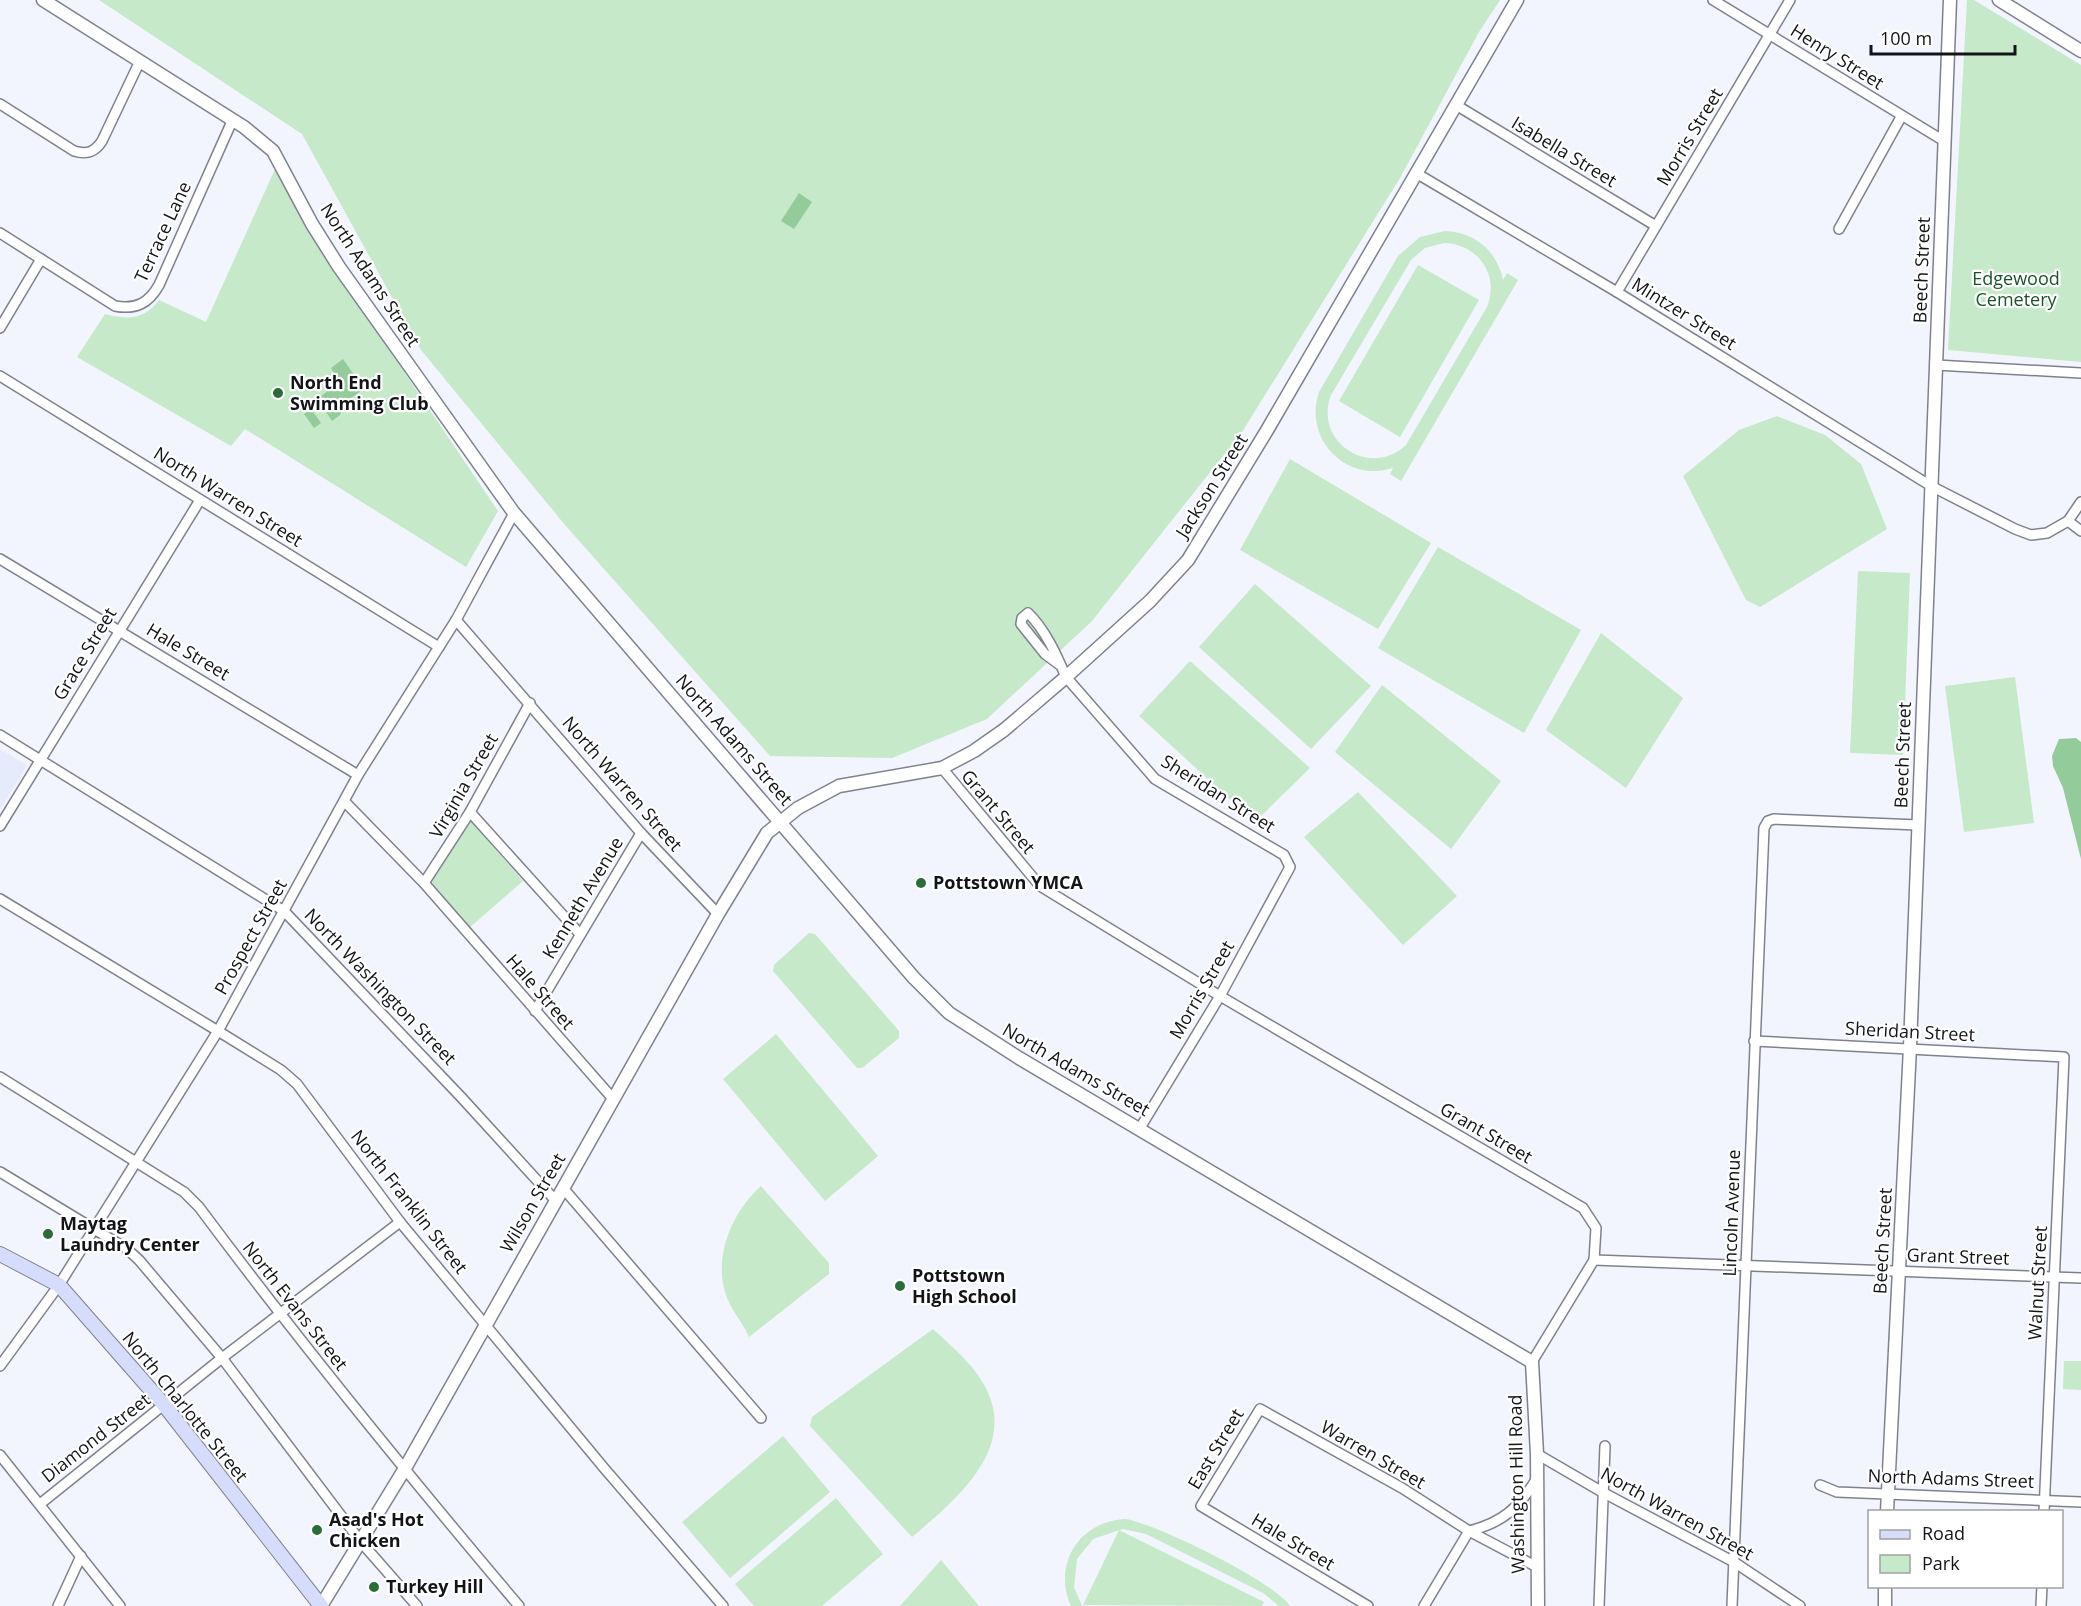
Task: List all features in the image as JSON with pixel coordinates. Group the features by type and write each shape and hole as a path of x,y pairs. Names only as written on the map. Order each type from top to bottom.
{"main road":[{"name":"North Charlotte Street","path":"0,1254 59,1285 165,1406 321,1606"}],"street":[{"name":"North Adams Street","path":"43,0 233,120 273,151 334,260 514,513 941,1006 1019,1058 1532,1362"},
{"name":"Jackson Street","path":"780,822 806,801 839,786 942,768 985,744 1066,677 1150,601 1188,560 1261,442 1517,0"},
{"name":"Henry Street","path":"1713,0 1901,117 1944,141"},
{"name":"Morris Street","path":"1617,292 1790,0"},
{"name":"Beech Street","path":"1887,1510 1910,1047 1950,0"},
{"path":"1999,0 2081,51"},
{"path":"0,104 74,151 87,153 99,147 140,61"},
{"name":"Isabella Street","path":"1456,105 1656,226"},
{"path":"1839,229 1901,117"},
{"name":"Terrace Lane","path":"0,233 115,306 132,308 149,300 159,285 233,120"},
{"name":"Mintzer Street","path":"1416,173 1617,292 1931,486 2031,535 2047,533 2068,521"},
{"path":"0,328 41,259"},
{"path":"1936,365 2081,373"},
{"name":"North Warren Street","path":"0,376 439,647"},
{"name":"Grace Street","path":"0,826 118,630 200,500"},
{"path":"2081,502 2068,521 2081,531"},
{"name":"Prospect Street","path":"0,1366 59,1285 218,1031 358,775 456,620 514,513"},
{"name":"Hale Street","path":"0,559 358,775"},
{"name":"Sheridan Street","path":"1060,665 1045,654 1021,624 1022,618 1028,613 1036,621 1060,665 1066,677 1155,779 1284,855 1290,867"},
{"name":"North Warren Street","path":"456,620 641,833 718,914"},
{"name":"Virginia Street","path":"424,883 470,812 530,703"},
{"name":"North Washington Street","path":"0,735 284,910 453,1088 555,1200"},
{"name":"Grant Street","path":"942,768 1040,886 1220,996 1583,1208 1596,1228 1594,1260 2081,1278"},
{"name":"Hale Street","path":"344,801 424,883 614,1100"},
{"path":"470,812 579,933"},
{"name":"Lincoln Avenue","path":"1732,1606 1762,836 1768,822 1774,819 1918,825"},
{"name":"Wilson Street","path":"321,1606 404,1470 718,914 767,833 780,822"},
{"name":"Kenneth Avenue","path":"535,1011 579,933 641,833"},
{"name":"Morris Street","path":"1140,1128 1220,996 1290,867"},
{"name":"North Franklin Street","path":"0,899 281,1070 297,1084 400,1222 603,1468 723,1606"},
{"name":"Sheridan Street","path":"1754,1041 1910,1047 2064,1057"},
{"name":"Walnut Street","path":"2044,1510 2064,1057"},
{"name":"North Evans Street","path":"0,1077 184,1192 199,1207 279,1315 404,1470 519,1606"},
{"path":"0,1172 127,1249 139,1260 222,1358 361,1542 417,1606"},
{"path":"563,1188 761,1418"},
{"name":"Diamond Street","path":"40,1504 222,1358 400,1222"},
{"path":"1532,1362 1594,1260"},
{"name":"Washington Hill Road","path":"1532,1362 1537,1454 1538,1606"},
{"name":"East Street","path":"1201,1506 1260,1409"},
{"name":"Warren Street","path":"1260,1409 1402,1488 1469,1531 1537,1567"},
{"path":"1599,1606 1605,1446"},
{"name":"North Warren Street","path":"1537,1454 1604,1493 1734,1562 1800,1606"},
{"path":"0,1455 120,1606"},
{"path":"1424,1606 1469,1531 1496,1523 1513,1512 1525,1499 1537,1477"},
{"name":"North Adams Street","path":"1820,1485 1837,1491 2081,1502"},
{"name":"Hale Street","path":"1201,1506 1368,1606"},
{"path":"58,1606 81,1556"},
{"path":"1884,1606 1885,1588"},
{"path":"2041,1606 2042,1588"}],"shaded area":[{"path":"799,193 812,202 794,229 781,221"},
{"path":"343,359 364,389 347,401 340,415 332,421 317,399 340,382 331,368"},
{"path":"311,409 321,423 314,428 304,414"},
{"path":"2076,738 2081,742 2081,859 2063,788 2053,766 2052,756 2059,739"},
{"path":"0,749 27,765 0,810"}],"green space":[{"path":"99,0 1500,0 1479,32 1400,178 1242,432 1092,621 987,719 892,758 770,756 565,525 421,350 302,134"},
{"name":"Edgewood Cemetery","path":"1967,0 1974,0 2081,65 2081,362 1948,350"},
{"name":"North End Swimming Club","path":"276,167 311,234 498,511 466,567 245,429 231,446 77,357 105,314 135,317 153,307 159,300 206,322"},
{"path":"1445,231 1466,235 1475,239 1490,252 1496,260 1503,280 1507,273 1518,280 1401,481 1390,474 1393,468 1376,471 1359,469 1345,463 1332,453 1323,441 1317,426 1316,409 1319,392 1398,256 1420,237","holes":["1444,243 1467,249 1483,263 1491,284 1487,307 1406,445 1392,455 1377,458 1362,457 1348,450 1337,440 1330,427 1328,412 1331,395 1411,260 1425,248"]},
{"path":"1418,265 1479,300 1400,437 1339,401"},
{"path":"1777,416 1825,435 1861,464 1887,529 1760,607 1746,600 1683,476 1739,430"},
{"path":"1290,459 1431,543 1378,629 1240,550"},
{"path":"1438,547 1581,630 1524,733 1378,648"},
{"path":"1858,571 1910,573 1903,755 1850,753"},
{"path":"1255,584 1371,686 1311,749 1199,647"},
{"path":"1601,633 1683,698 1626,788 1546,730"},
{"path":"1190,661 1310,768 1255,822 1139,716"},
{"path":"2015,677 2034,823 1964,832 1945,686"},
{"path":"1382,685 1501,781 1451,849 1335,752"},
{"path":"1358,792 1457,896 1403,945 1304,837"},
{"path":"470,820 523,881 468,929 434,889 432,881"},
{"path":"809,933 815,934 899,1031 899,1038 862,1068 857,1068 773,971 774,965"},
{"path":"776,1034 878,1156 825,1201 723,1079"},
{"path":"761,1186 829,1263 829,1274 749,1337 727,1298 722,1278 722,1263 728,1234 734,1221 751,1196"},
{"path":"933,1329 967,1361 983,1383 993,1406 994,1428 989,1449 979,1469 947,1506 912,1537 810,1426 812,1417"},
{"path":"2064,1361 2081,1361 2081,1390 2063,1389"},
{"path":"783,1436 830,1492 730,1578 682,1522"},
{"path":"836,1498 883,1554 822,1606 754,1606 735,1584"},
{"path":"1125,1519 1161,1531 1213,1555 1262,1583 1290,1606 1279,1606 1263,1593 1146,1534 1123,1529 1093,1539 1077,1559 1074,1587 1082,1606 1071,1606 1066,1590 1065,1575 1074,1548 1083,1536 1095,1528"},
{"path":"1119,1530 1264,1602 1262,1606 1083,1605"},
{"path":"941,1560 979,1606 900,1606"}],"place":[{"name":"North End Swimming Club","path":"278,393"},
{"name":"Pottstown YMCA","path":"921,883"},
{"name":"Maytag Laundry Center","path":"48,1234"},
{"name":"Pottstown High School","path":"900,1286"},
{"name":"Asad's Hot Chicken","path":"317,1530"},
{"name":"Turkey Hill","path":"374,1587"}]}
